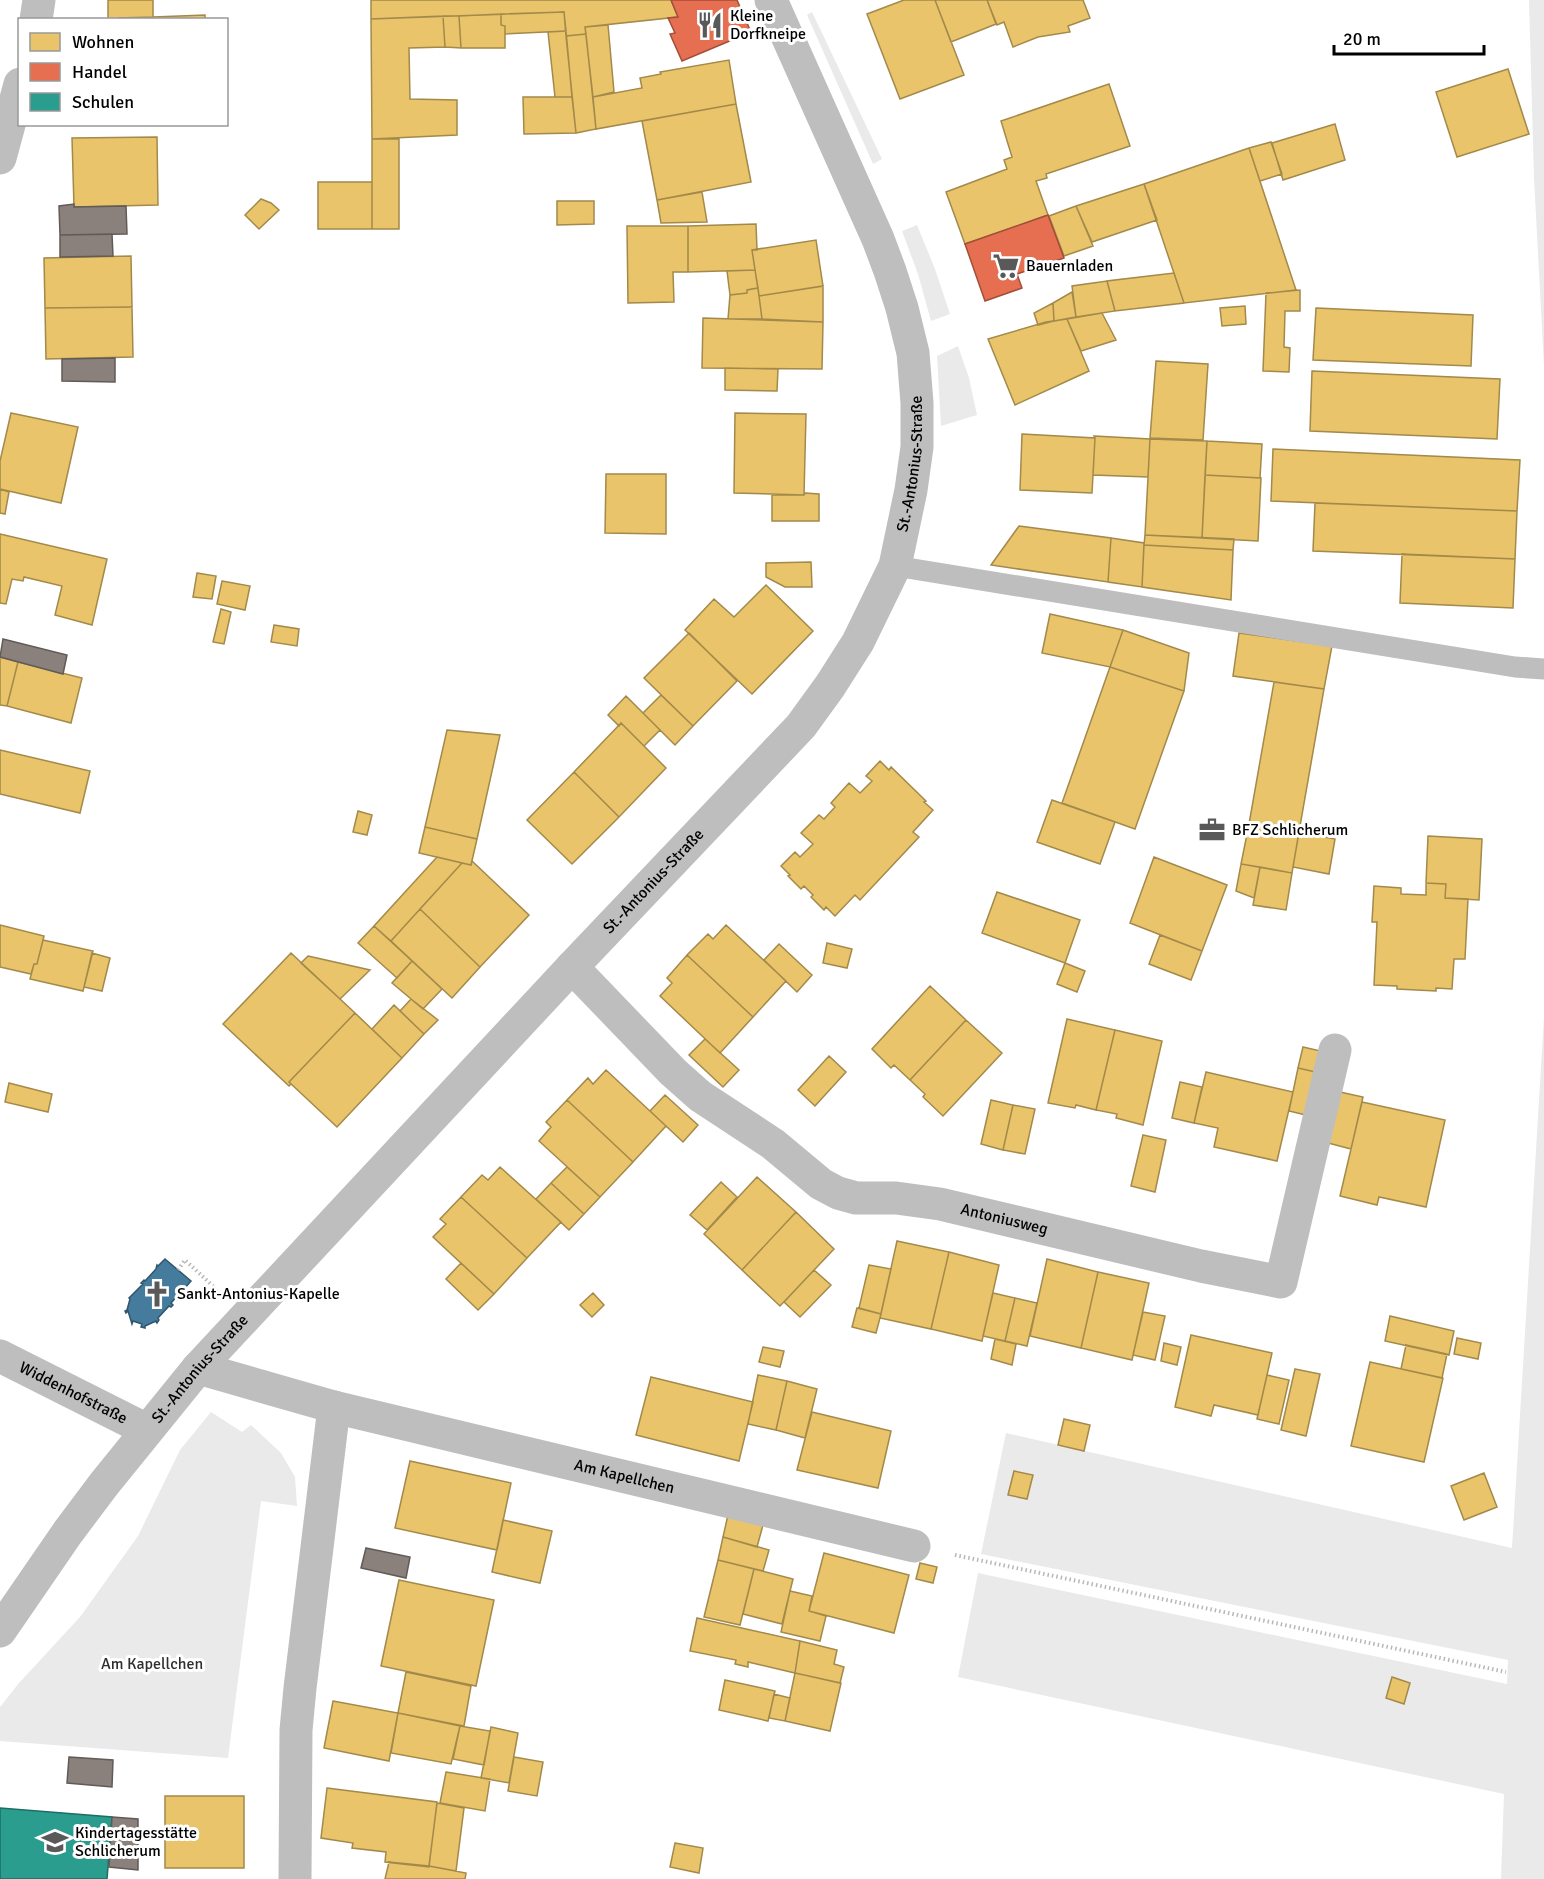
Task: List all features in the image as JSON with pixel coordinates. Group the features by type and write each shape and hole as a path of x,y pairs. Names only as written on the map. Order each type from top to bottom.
{"street":[{"path":"36,18 39,0"},
{"name":"St.-Antonius-Straße","path":"0,1631 104,1484 198,1368 572,967 801,726 858,642 895,566 911,490 917,447 918,403 913,353 902,308 879,239 771,0"},
{"path":"0,158 18,91"},
{"name":"Antoniusweg","path":"572,967 673,1072 700,1096 773,1144 821,1184 838,1193 856,1198 896,1198 940,1204 1201,1266 1281,1282 1335,1050"},
{"name":"Widdenhofstraße","path":"0,1356 147,1430"},
{"name":"Am Kapellchen","path":"198,1368 334,1407 914,1546"},
{"path":"296,1879 296,1730 334,1407"}],"lane":[{"path":"895,566 1515,667 1544,669"}],"path":[{"path":"178,1270 185,1260 212,1284"},
{"path":"914,1546 1506,1672"}],"green space":[{"path":"1529,0 1544,0 1544,366 1534,178"},
{"path":"812,12 882,159 873,164 807,15"},
{"path":"917,225 950,314 931,321 918,274 902,231"},
{"path":"958,346 969,378 977,415 941,426 937,356"},
{"path":"1544,1017 1544,1879 1501,1879 1504,1794 958,1677 978,1573 1507,1684 1508,1660 981,1554 1006,1433 1512,1548"},
{"name":"Am Kapellchen","path":"211,1412 242,1432 251,1425 281,1453 295,1477 297,1506 261,1501 228,1758 0,1741 0,1707 80,1617 138,1536 180,1450"}],"building: Wohnen":[{"path":"108,0 153,0 153,17 108,18"},
{"path":"371,0 671,0 678,17 585,27 586,34 566,36 564,12 371,19"},
{"path":"904,0 935,0 964,75 900,99 867,14"},
{"path":"935,0 987,0 996,24 951,42"},
{"path":"987,0 1083,0 1090,18 1068,26 1070,32 1038,37 1013,47 1004,22 997,25"},
{"path":"564,12 566,31 505,34 505,26 501,25 501,14"},
{"path":"501,14 501,25 505,26 505,48 461,48 459,16"},
{"path":"205,15 205,18 118,18"},
{"path":"443,16 445,47 409,48 410,99 457,100 457,135 372,139 371,19"},
{"path":"443,16 459,16 461,48 445,47"},
{"path":"608,25 614,92 593,97 585,27"},
{"path":"566,31 572,97 555,97 548,32"},
{"path":"586,34 596,129 576,133 566,36"},
{"path":"729,60 736,104 596,129 593,97 642,88 640,78 661,74 660,72"},
{"path":"1508,69 1529,134 1457,157 1436,92"},
{"path":"1109,84 1130,146 1046,174 1047,178 1036,181 1048,215 965,244 946,192 1007,169 1004,160 1012,157 1001,121"},
{"path":"523,97 572,97 576,133 524,134"},
{"path":"736,104 751,182 657,200 642,121"},
{"path":"1335,124 1345,160 1283,180 1272,143"},
{"path":"157,137 158,205 74,207 72,138"},
{"path":"372,139 399,139 399,229 372,229"},
{"path":"1271,142 1282,174 1260,181 1249,148"},
{"path":"1249,148 1296,290 1184,303 1144,184"},
{"path":"318,182 372,182 372,229 318,229"},
{"path":"1144,184 1157,220 1092,242 1076,206"},
{"path":"702,192 707,222 661,223 657,200"},
{"path":"261,199 271,203 279,210 259,229 245,215"},
{"path":"557,201 594,201 594,224 557,225"},
{"path":"1076,206 1093,246 1064,256 1049,216"},
{"path":"756,224 757,250 752,250 755,270 688,272 688,226"},
{"path":"627,226 688,226 688,272 673,272 674,302 628,303"},
{"path":"816,240 823,286 759,296 752,250"},
{"path":"131,256 132,307 45,308 44,258"},
{"path":"755,270 758,288 747,290 747,293 730,295 727,271"},
{"path":"1174,273 1184,303 1115,311 1107,281"},
{"path":"1107,281 1115,311 1076,317 1072,286"},
{"path":"823,286 823,322 762,319 759,296"},
{"path":"758,288 762,319 728,319 730,295 747,293 747,290"},
{"path":"1300,290 1300,311 1285,311 1284,347 1290,348 1289,372 1263,371 1266,293"},
{"path":"1072,292 1076,317 1054,321 1053,303"},
{"path":"1053,303 1054,321 1038,325 1034,313"},
{"path":"1245,306 1246,324 1222,326 1220,308"},
{"path":"132,307 133,357 46,359 45,308"},
{"path":"1316,308 1473,315 1471,366 1313,360"},
{"path":"1102,313 1116,340 1081,351 1067,319"},
{"path":"703,318 823,322 822,369 702,368"},
{"path":"1067,319 1089,371 1015,405 988,339 1046,322"},
{"path":"1156,361 1208,364 1203,440 1150,438"},
{"path":"725,368 778,369 777,391 725,390"},
{"path":"1312,371 1500,379 1497,439 1310,431"},
{"path":"11,413 78,427 61,503 0,489 0,461"},
{"path":"735,413 806,414 804,495 734,493"},
{"path":"1022,434 1095,438 1092,493 1020,490"},
{"path":"1094,436 1150,439 1148,477 1093,475"},
{"path":"1150,439 1207,441 1202,538 1145,535"},
{"path":"1207,441 1262,444 1260,478 1205,475"},
{"path":"1273,449 1520,460 1517,511 1271,501"},
{"path":"606,474 666,474 666,534 605,533"},
{"path":"1205,475 1261,478 1258,541 1202,538"},
{"path":"0,489 9,492 5,514 0,513"},
{"path":"805,493 819,494 819,521 772,521 772,495 804,495"},
{"path":"1315,503 1517,511 1515,559 1313,551"},
{"path":"1019,526 1111,538 1108,582 991,565"},
{"path":"0,534 107,559 92,625 55,615 62,586 24,577 23,581 12,579 6,604 0,603"},
{"path":"1145,535 1234,539 1233,550 1144,545"},
{"path":"1111,538 1144,543 1142,587 1108,582"},
{"path":"1144,545 1233,550 1231,600 1142,587"},
{"path":"1402,554 1515,559 1513,608 1400,603"},
{"path":"811,562 812,587 785,587 766,577 766,563"},
{"path":"197,573 216,576 212,599 193,597"},
{"path":"222,581 250,586 245,610 217,604"},
{"path":"766,585 813,631 752,694 685,630 714,599 734,617"},
{"path":"221,609 231,612 224,644 213,642"},
{"path":"1050,614 1123,630 1110,667 1042,653"},
{"path":"274,625 299,629 297,646 271,642"},
{"path":"1123,630 1189,653 1184,691 1110,667"},
{"path":"689,633 737,681 693,726 644,678"},
{"path":"1239,633 1332,646 1324,689 1233,676"},
{"path":"0,657 18,662 7,706 0,705"},
{"path":"18,662 82,678 71,723 7,706"},
{"path":"1110,667 1184,691 1135,829 1062,803"},
{"path":"1274,682 1324,689 1299,832 1249,824"},
{"path":"661,695 693,726 675,745 643,713"},
{"path":"626,696 660,730 644,746 621,723 619,726 608,715"},
{"path":"621,723 666,768 619,817 574,772"},
{"path":"447,730 500,735 477,839 425,827"},
{"path":"0,750 90,771 80,813 0,794"},
{"path":"880,761 889,770 891,767 933,810 913,832 919,837 860,900 855,895 835,916 826,907 824,910 804,886 801,889 781,866 795,852 800,857 813,844 801,833 819,815 824,819 835,807 831,803 849,783 860,793 872,781 866,776"},
{"path":"574,772 619,817 572,864 527,820"},
{"path":"1052,800 1115,822 1100,864 1037,842"},
{"path":"358,811 372,815 367,835 353,832"},
{"path":"1249,824 1299,832 1292,873 1241,864"},
{"path":"425,827 477,839 471,865 419,853"},
{"path":"1299,832 1335,839 1329,874 1293,867"},
{"path":"1428,836 1482,839 1479,900 1445,898 1446,884 1426,883"},
{"path":"437,857 462,863 391,941 374,926"},
{"path":"1154,857 1227,885 1202,951 1130,923"},
{"path":"472,861 529,915 480,967 420,909 462,863 471,865"},
{"path":"1241,864 1260,867 1254,898 1236,891"},
{"path":"1260,867 1292,873 1286,910 1253,905"},
{"path":"1426,883 1446,884 1445,898 1468,899 1465,959 1454,959 1452,989 1436,988 1436,991 1397,989 1397,986 1374,985 1377,922 1372,922 1374,886 1401,888 1401,894 1426,895"},
{"path":"997,892 1080,920 1065,963 982,933"},
{"path":"420,909 480,967 452,998 391,941"},
{"path":"0,925 44,936 37,964 34,964 31,974 0,967"},
{"path":"726,925 786,981 753,1017 687,955 708,934 713,939"},
{"path":"374,926 412,961 397,978 358,943"},
{"path":"1160,935 1202,951 1191,980 1149,964"},
{"path":"43,940 93,951 83,991 30,979 34,964 37,964"},
{"path":"827,943 852,949 847,968 823,963"},
{"path":"779,944 812,975 797,992 764,960"},
{"path":"92,953 110,958 102,991 84,987"},
{"path":"291,953 355,1013 289,1082 291,1084 289,1086 223,1024"},
{"path":"687,955 753,1017 720,1053 660,996 672,983 667,978"},
{"path":"308,956 370,970 340,999 301,963"},
{"path":"412,961 442,989 423,1009 392,983"},
{"path":"1065,963 1085,971 1077,992 1057,984"},
{"path":"930,986 966,1020 910,1080 894,1065 891,1068 872,1049"},
{"path":"411,999 438,1020 424,1034 400,1011"},
{"path":"394,1005 424,1034 402,1058 372,1029"},
{"path":"355,1013 402,1058 337,1127 289,1082"},
{"path":"1067,1019 1115,1030 1096,1110 1076,1105 1075,1108 1048,1103"},
{"path":"966,1020 1002,1053 943,1116 923,1097 925,1094 910,1080"},
{"path":"1115,1030 1162,1041 1143,1125 1116,1118 1117,1114 1096,1110"},
{"path":"705,1039 739,1070 723,1087 689,1055"},
{"path":"1303,1047 1325,1052 1320,1073 1298,1068"},
{"path":"829,1056 846,1072 815,1106 798,1090"},
{"path":"1298,1068 1320,1073 1310,1116 1289,1111"},
{"path":"606,1070 666,1126 633,1162 567,1100 588,1078 593,1084"},
{"path":"1206,1072 1293,1092 1277,1161 1214,1147 1218,1128 1194,1123"},
{"path":"1180,1082 1202,1087 1194,1123 1172,1118"},
{"path":"9,1083 52,1094 48,1112 5,1102"},
{"path":"1340,1092 1363,1097 1351,1149 1328,1143"},
{"path":"665,1095 698,1125 683,1142 650,1111"},
{"path":"567,1100 633,1162 600,1197 539,1141 551,1127 546,1122"},
{"path":"991,1100 1013,1105 1003,1150 981,1144"},
{"path":"1362,1102 1445,1120 1426,1207 1379,1197 1377,1205 1340,1196"},
{"path":"1013,1105 1035,1109 1025,1154 1003,1150"},
{"path":"1143,1135 1166,1140 1155,1192 1131,1186"},
{"path":"500,1167 561,1222 527,1258 461,1197 482,1175 488,1180"},
{"path":"567,1167 600,1197 584,1214 551,1183"},
{"path":"757,1177 796,1212 742,1270 704,1234"},
{"path":"721,1182 737,1197 707,1230 690,1215"},
{"path":"551,1183 584,1214 569,1230 536,1199"},
{"path":"461,1197 527,1258 494,1294 433,1237 446,1224 440,1219"},
{"path":"796,1212 834,1249 780,1306 742,1270"},
{"path":"897,1241 949,1252 931,1329 880,1318"},
{"path":"949,1252 999,1265 982,1341 931,1329"},
{"path":"1047,1259 1098,1272 1081,1348 1030,1336"},
{"path":"461,1263 494,1294 478,1310 446,1279"},
{"path":"869,1265 891,1269 881,1314 859,1308"},
{"path":"814,1270 831,1285 800,1317 784,1302"},
{"path":"1098,1272 1149,1283 1132,1360 1081,1348"},
{"path":"593,1293 604,1305 592,1317 580,1305"},
{"path":"993,1293 1015,1298 1005,1341 983,1336"},
{"path":"1015,1298 1037,1303 1027,1346 1005,1341"},
{"path":"857,1308 881,1314 876,1333 852,1327"},
{"path":"1143,1312 1165,1316 1155,1360 1133,1355"},
{"path":"1390,1316 1454,1331 1449,1355 1385,1341"},
{"path":"1191,1335 1272,1353 1258,1415 1214,1405 1211,1416 1175,1407"},
{"path":"1457,1338 1481,1343 1478,1359 1454,1354"},
{"path":"995,1339 1016,1344 1012,1365 991,1359"},
{"path":"1164,1343 1181,1347 1177,1365 1161,1361"},
{"path":"1406,1345 1447,1354 1442,1378 1401,1369"},
{"path":"763,1347 784,1351 780,1367 759,1362"},
{"path":"1370,1362 1443,1378 1424,1462 1351,1446"},
{"path":"1295,1369 1320,1374 1306,1436 1281,1430"},
{"path":"758,1375 787,1381 776,1430 748,1424"},
{"path":"1267,1375 1289,1380 1279,1424 1257,1419"},
{"path":"651,1377 753,1402 739,1461 636,1435"},
{"path":"787,1381 817,1389 805,1438 776,1430"},
{"path":"812,1412 891,1431 878,1488 797,1470"},
{"path":"1064,1419 1090,1425 1084,1451 1058,1445"},
{"path":"410,1461 511,1483 497,1550 395,1528"},
{"path":"1014,1471 1033,1475 1027,1499 1008,1495"},
{"path":"1484,1473 1497,1507 1464,1520 1451,1486"},
{"path":"728,1515 763,1525 757,1547 723,1537"},
{"path":"503,1520 552,1531 540,1583 492,1572"},
{"path":"723,1537 769,1550 763,1571 718,1560"},
{"path":"824,1553 909,1575 894,1633 809,1611"},
{"path":"718,1560 754,1569 740,1625 704,1617"},
{"path":"920,1563 937,1567 933,1583 916,1579"},
{"path":"754,1569 793,1579 782,1624 743,1614"},
{"path":"399,1580 494,1600 476,1686 381,1666"},
{"path":"790,1591 812,1596 809,1611 826,1616 820,1641 781,1632"},
{"path":"697,1618 800,1641 795,1673 748,1662 748,1667 735,1664 736,1660 690,1651"},
{"path":"800,1641 837,1650 834,1664 844,1667 840,1683 795,1673"},
{"path":"406,1672 471,1686 464,1726 398,1713"},
{"path":"795,1673 841,1683 830,1731 785,1721"},
{"path":"1392,1677 1410,1683 1404,1704 1386,1698"},
{"path":"725,1680 775,1691 768,1721 719,1710"},
{"path":"774,1694 790,1698 785,1721 769,1718"},
{"path":"333,1701 398,1713 389,1761 324,1748"},
{"path":"398,1713 460,1726 451,1764 391,1753"},
{"path":"460,1726 490,1731 484,1765 453,1759"},
{"path":"491,1727 518,1733 509,1783 481,1778"},
{"path":"514,1757 543,1762 537,1796 508,1791"},
{"path":"446,1772 490,1779 485,1811 440,1803"},
{"path":"327,1788 437,1802 429,1867 385,1862 386,1852 352,1848 353,1843 321,1838"},
{"path":"165,1796 244,1796 244,1868 165,1868"},
{"path":"437,1803 464,1808 456,1871 429,1866"},
{"path":"675,1843 703,1848 699,1873 670,1867"},
{"path":"389,1862 466,1873 465,1879 385,1879"}],"building: Handel":[{"name":"Kleine Dorfkneipe","path":"671,0 737,0 751,32 682,61 670,34 675,33 668,18 678,17"},
{"name":"Bauernladen","path":"1048,215 1064,258 1017,274 1022,288 985,301 965,244"}],"building: Schulen":[{"name":"Kindertagesstätte Schlicherum","path":"0,1808 112,1817 107,1879 0,1879"}],"building: Öffentlich":[{"name":"Sankt-Antonius-Kapelle","path":"165,1259 191,1281 184,1289 186,1290 171,1303 173,1305 169,1306 158,1318 157,1323 156,1321 145,1328 141,1327 142,1324 133,1321 132,1324 128,1311 126,1313 125,1311 129,1298 156,1269 157,1265"}],"building: Industrie":[{"path":"74,204 74,207 126,206 127,234 60,235 59,206"},
{"path":"112,234 113,256 60,257 60,235"},
{"path":"115,358 115,382 62,381 62,359"},
{"path":"3,639 67,655 63,674 0,657"},
{"path":"366,1548 410,1557 406,1578 361,1568"},
{"path":"69,1757 113,1760 112,1787 67,1783"},
{"path":"112,1817 138,1819 138,1870 109,1867"}],"place":[{"name":"Kleine Dorfkneipe","path":"710,25"},
{"name":"Bauernladen","path":"1006,266"},
{"name":"BFZ Schlicherum","path":"1212,830"},
{"name":"Sankt-Antonius-Kapelle","path":"157,1294"},
{"name":"Kindertagesstätte Schlicherum","path":"55,1842"}]}
